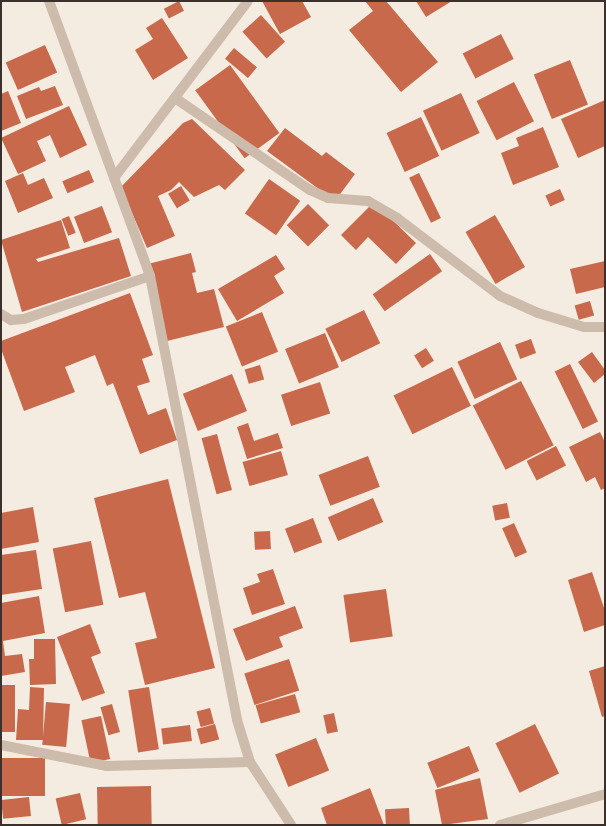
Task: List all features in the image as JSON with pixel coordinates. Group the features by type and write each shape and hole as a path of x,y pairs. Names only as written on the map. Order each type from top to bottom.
{"street":[{"path":"48,1 150,276 236,720 250,762 291,825"},
{"path":"114,178 248,1"},
{"path":"175,98 310,190 328,198 368,201 398,218 500,296 538,313 584,326 605,327"},
{"path":"1,314 11,320 24,319 150,276"},
{"path":"1,745 107,766 250,762"},
{"path":"500,825 605,794"}],"building":[{"path":"179,1 184,11 169,19 164,9"},
{"path":"262,1 302,1 311,17 280,34"},
{"path":"365,1 386,1 438,62 401,92 349,30 373,11"},
{"path":"416,1 452,1 426,17"},
{"path":"261,15 285,42 267,58 242,32"},
{"path":"162,18 188,58 153,80 135,50 153,39 146,28"},
{"path":"501,34 514,59 475,78 463,54"},
{"path":"45,45 57,72 18,90 6,62"},
{"path":"234,48 257,67 248,78 225,59"},
{"path":"570,60 588,105 552,119 534,75"},
{"path":"230,65 279,133 245,158 195,90"},
{"path":"514,82 534,121 497,140 477,101"},
{"path":"55,86 63,105 26,119 17,96 39,87 41,91"},
{"path":"8,91 21,123 1,131 1,94"},
{"path":"461,93 480,133 442,151 423,111"},
{"path":"605,100 605,146 578,158 561,119"},
{"path":"69,106 87,145 60,158 50,135 37,141 46,161 18,174 1,138"},
{"path":"421,117 439,156 405,172 387,133"},
{"path":"192,119 245,170 225,190 219,185 194,197 179,182 171,190 158,196 175,236 147,248 121,187 183,123"},
{"path":"543,127 559,167 513,185 501,153 519,146 516,138"},
{"path":"285,128 322,156 326,152 355,174 335,201 267,151"},
{"path":"89,170 94,182 67,193 62,181"},
{"path":"23,173 28,185 44,178 53,198 18,213 5,181"},
{"path":"419,173 441,218 431,223 409,178"},
{"path":"269,179 300,201 276,235 245,213"},
{"path":"181,186 190,201 177,208 168,194"},
{"path":"560,189 565,200 550,206 545,196"},
{"path":"374,202 416,243 396,264 368,237 356,250 341,235"},
{"path":"308,204 329,225 308,246 287,225"},
{"path":"102,206 112,232 84,243 74,217"},
{"path":"495,215 525,267 496,284 466,232"},
{"path":"69,216 76,233 68,236 62,219"},
{"path":"61,220 70,248 36,259 38,262 119,238 131,276 22,312 1,240"},
{"path":"191,253 196,272 192,273 197,293 214,289 224,327 167,341 148,264"},
{"path":"430,254 442,271 385,311 373,294"},
{"path":"276,255 285,269 274,276 284,293 237,321 218,289"},
{"path":"605,261 605,287 576,294 570,269"},
{"path":"130,293 153,355 142,359 150,382 137,386 148,415 166,408 177,440 140,454 113,383 107,386 95,355 65,367 75,392 24,411 1,349 1,341"},
{"path":"590,301 594,315 579,320 575,305"},
{"path":"364,310 380,343 342,362 325,329"},
{"path":"262,312 278,352 242,366 226,327"},
{"path":"325,333 339,367 299,383 285,349"},
{"path":"531,339 536,353 520,359 515,345"},
{"path":"500,342 517,379 475,399 457,362"},
{"path":"426,348 434,361 422,368 414,355"},
{"path":"592,352 605,370 605,374 594,383 578,362"},
{"path":"570,364 598,422 583,429 555,371"},
{"path":"260,365 264,379 249,384 245,369"},
{"path":"452,367 471,406 412,434 394,395"},
{"path":"232,374 247,411 198,431 183,394"},
{"path":"521,381 554,445 506,470 473,406"},
{"path":"320,382 330,413 291,426 281,395"},
{"path":"248,423 254,441 278,433 283,448 247,459 237,427"},
{"path":"600,432 605,442 605,488 601,490 595,477 586,482 569,447"},
{"path":"217,434 232,490 217,494 202,438"},
{"path":"556,446 566,466 537,481 527,461"},
{"path":"281,451 288,475 249,486 243,462"},
{"path":"368,456 380,487 330,506 319,475"},
{"path":"168,479 215,668 145,685 135,643 157,638 145,592 119,598 94,498"},
{"path":"373,498 383,522 338,541 328,517"},
{"path":"507,503 510,518 495,521 492,506"},
{"path":"33,507 39,542 1,549 1,513"},
{"path":"313,518 322,542 294,553 285,529"},
{"path":"514,523 527,552 515,558 502,528"},
{"path":"270,531 271,549 255,550 254,532"},
{"path":"91,541 103,605 65,612 53,548"},
{"path":"36,550 42,589 1,595 1,555"},
{"path":"273,569 285,604 252,615 243,588 260,582 257,574"},
{"path":"592,572 605,611 605,625 584,632 568,580"},
{"path":"386,589 393,637 350,643 343,595"},
{"path":"39,596 45,633 3,641 5,656 22,654 25,672 1,676 1,603"},
{"path":"295,606 303,628 279,637 283,647 246,661 233,629"},
{"path":"90,624 101,653 91,657 105,693 82,701 57,637"},
{"path":"34,639 55,639 56,684 30,685 29,659 34,659"},
{"path":"289,659 299,690 254,705 244,674"},
{"path":"605,666 605,716 602,717 589,671"},
{"path":"1,685 15,685 15,732 1,732"},
{"path":"30,687 44,688 43,740 16,740 18,709 29,710"},
{"path":"149,687 159,749 138,753 128,690"},
{"path":"295,694 300,712 261,724 256,705"},
{"path":"46,702 70,704 66,747 42,745"},
{"path":"112,704 120,732 108,735 100,707"},
{"path":"210,708 214,723 201,727 196,712"},
{"path":"334,713 338,732 327,734 323,715"},
{"path":"101,716 110,759 91,763 81,720"},
{"path":"215,724 219,739 201,744 197,729"},
{"path":"535,724 559,773 520,793 495,743"},
{"path":"190,725 192,741 163,744 161,729"},
{"path":"316,738 329,770 288,787 275,754"},
{"path":"469,746 479,771 437,788 427,763"},
{"path":"1,758 45,758 45,796 1,796"},
{"path":"480,778 488,819 442,825 435,790"},
{"path":"151,786 152,825 98,825 97,787"},
{"path":"370,788 384,825 327,825 321,808"},
{"path":"80,793 86,819 62,825 56,799"},
{"path":"29,797 31,816 3,819 1,800"},
{"path":"409,808 410,825 386,825 385,809"}]}
